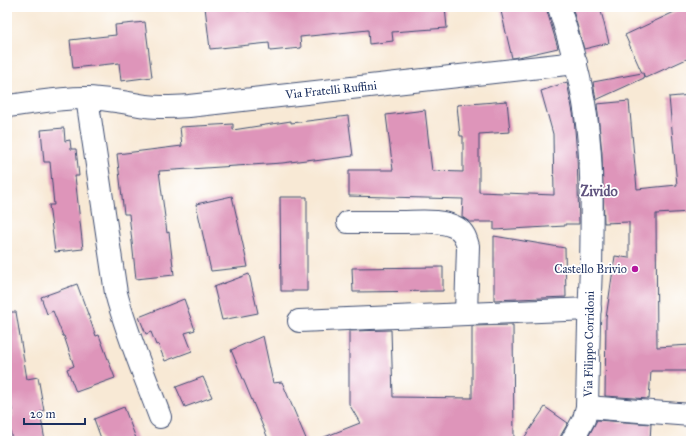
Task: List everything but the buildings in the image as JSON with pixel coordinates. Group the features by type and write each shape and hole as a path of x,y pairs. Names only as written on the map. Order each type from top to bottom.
{"street":[{"name":"Via Filippo Corridoni","path":"559,7 576,63 584,101 590,148 592,201 587,407 584,419 572,441"},
{"name":"Via Fratelli Ruffini","path":"7,106 60,99 87,98 149,106 174,107 576,63"},
{"path":"87,98 116,293 128,334 160,417"},
{"path":"348,222 433,222 450,225 460,230 466,239 468,246 466,314"},
{"path":"298,322 590,309"},
{"path":"587,407 691,416"}],"place":[{"name":"Castello Brivio","path":"635,269"}],"district":[{"name":"Zivido","path":"599,191"}]}
